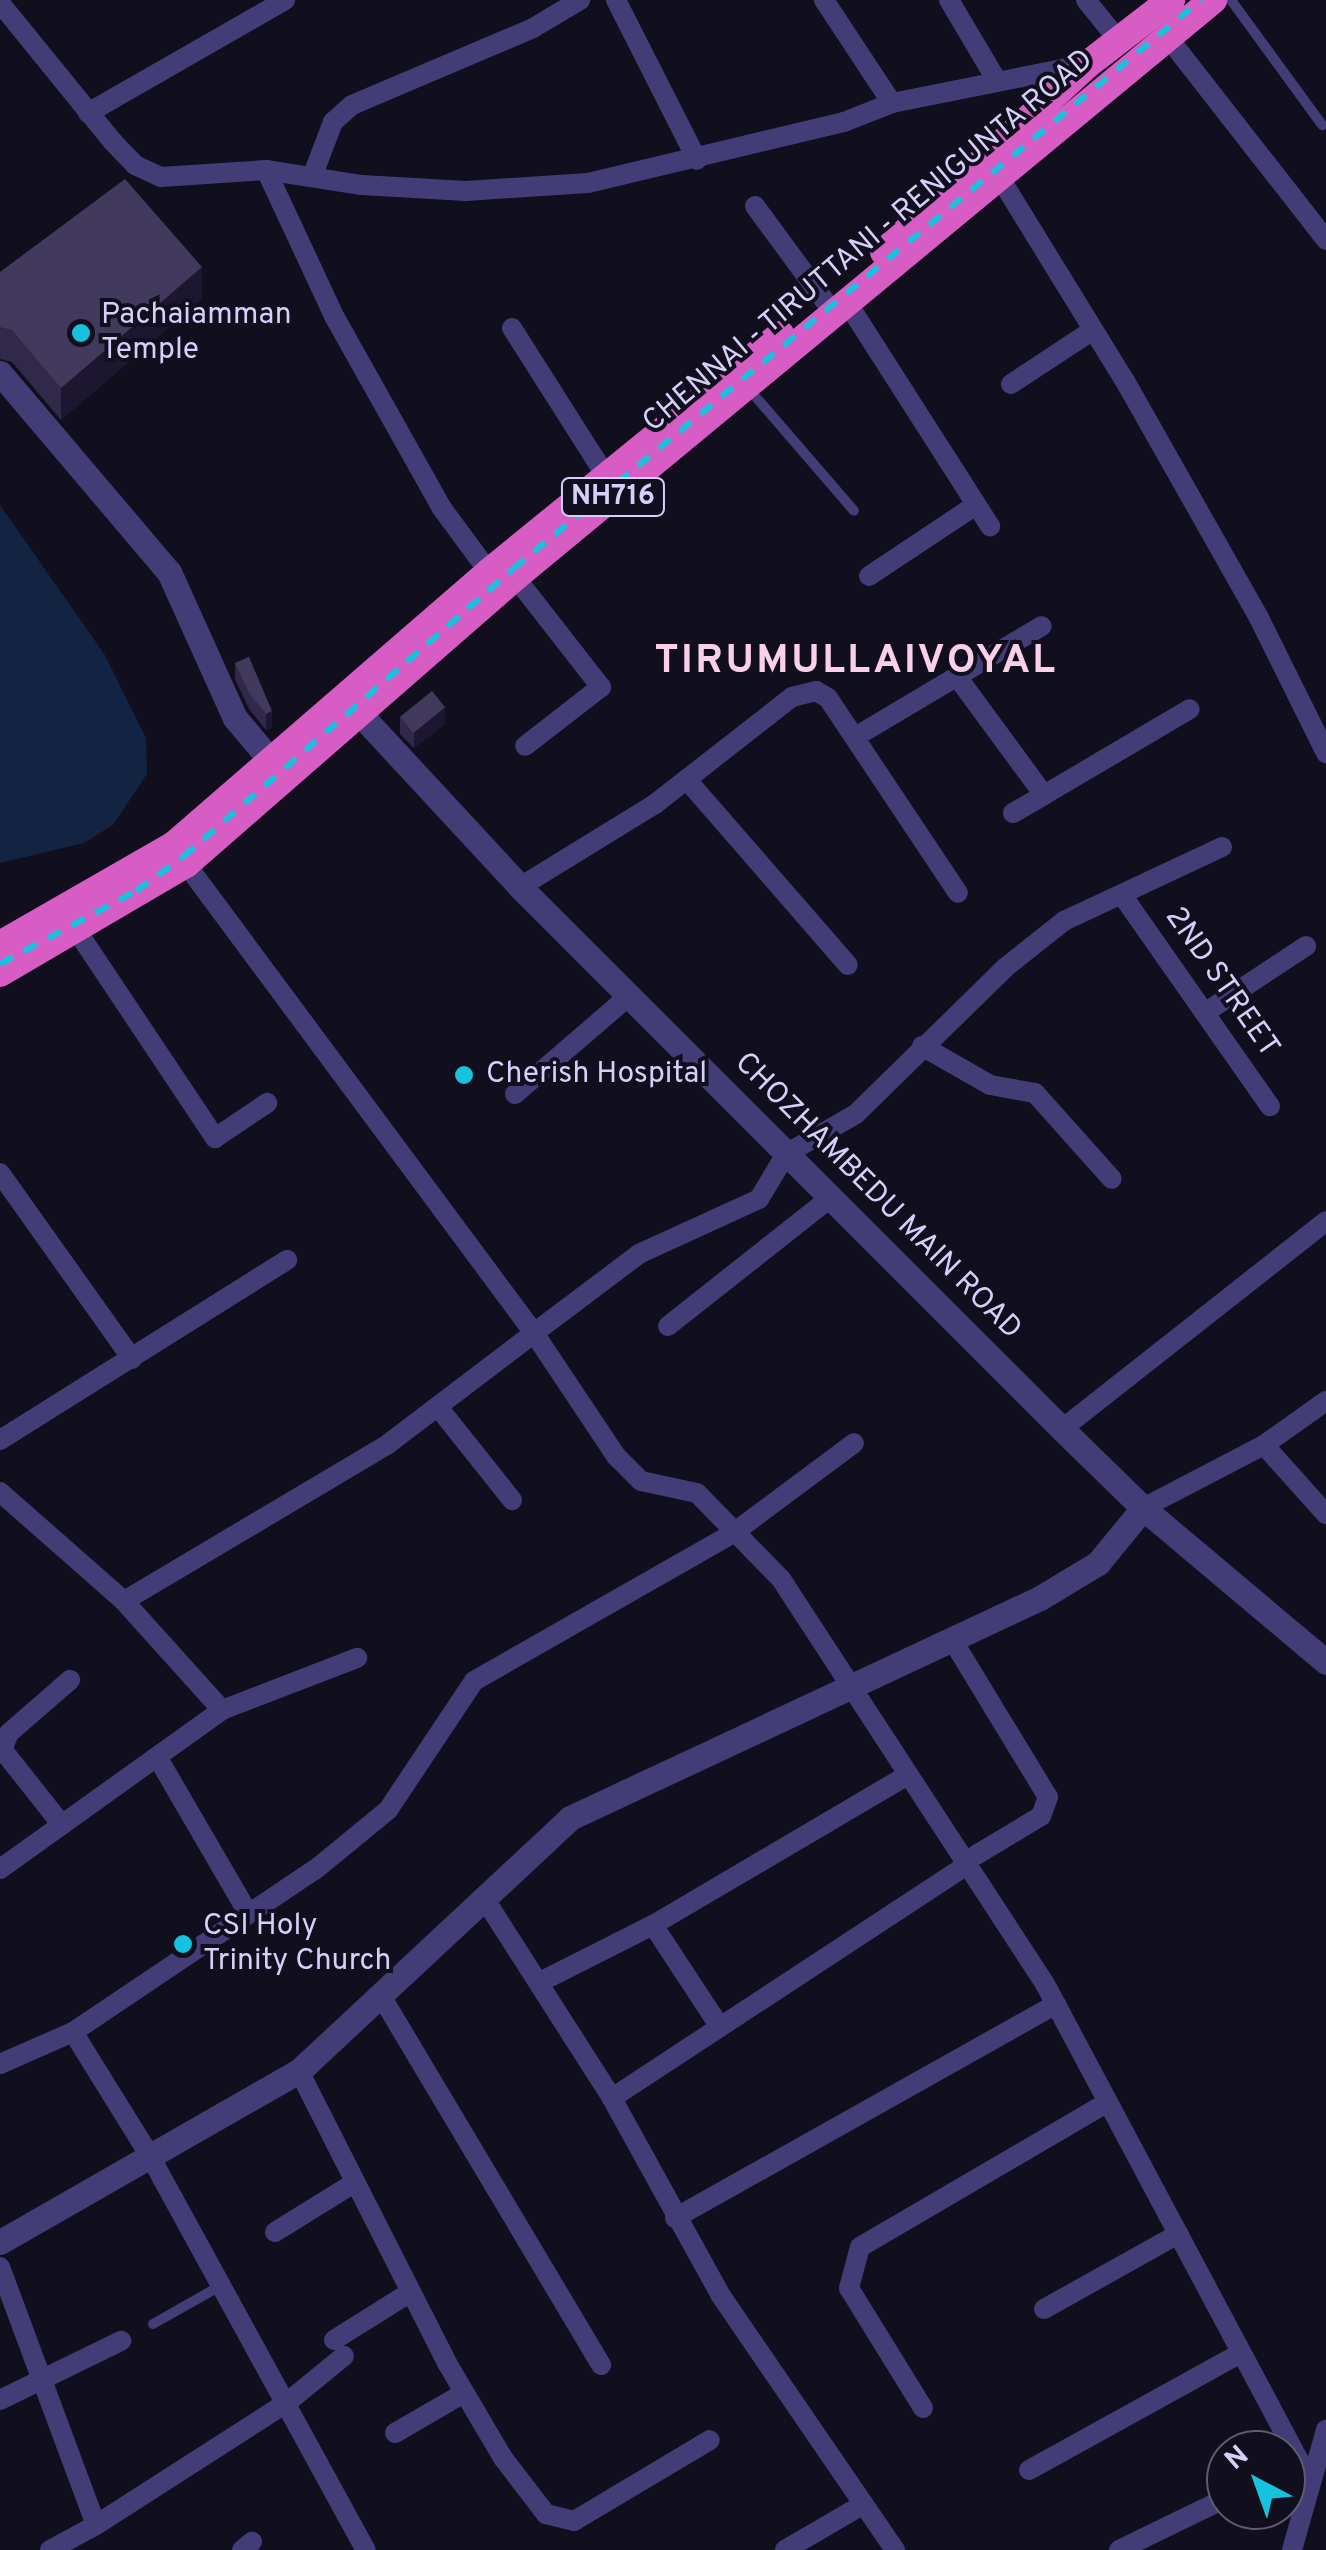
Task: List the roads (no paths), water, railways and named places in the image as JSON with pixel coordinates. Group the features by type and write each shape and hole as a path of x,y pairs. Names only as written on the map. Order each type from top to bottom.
{"highway":[{"name":"CHENNAI - TIRUTTANI - RENIGUNTA ROAD","path":"0,973 76,932 186,864 278,770 502,574 748,387 1088,64 1172,0"},
{"name":"CHENNAI - TIRUTTANI - RENIGUNTA ROAD","path":"539,544 606,476 1000,178 1205,2"},
{"name":"CHENNAI - TIRUTTANI - RENIGUNTA ROAD","path":"0,945 174,845 360,714 502,574"}],"street":[{"path":"88,113 285,0"},
{"path":"312,177 333,122 352,105 533,28 580,0"},
{"path":"616,0 696,160"},
{"path":"824,0 892,104"},
{"path":"949,0 997,82"},
{"path":"1086,0 1118,40"},
{"path":"3,2 88,113 135,165 162,178"},
{"path":"1166,35 1326,240"},
{"path":"128,196 162,178 266,170 466,191 588,183 696,160 892,104 1088,64"},
{"path":"266,170 334,316 441,507 601,686 525,746"},
{"path":"1000,178 1093,330 1259,618 1326,753"},
{"path":"756,206 836,302 990,526"},
{"path":"512,328 606,476"},
{"path":"1011,384 1093,330"},
{"path":"0,373 169,572 235,718 278,770"},
{"path":"869,576 976,505"},
{"path":"854,737 1042,626"},
{"path":"958,678 1044,795"},
{"path":"520,886 688,780 802,691 828,698 958,894"},
{"path":"1013,814 1190,709"},
{"name":"CHOZHAMBEDU MAIN ROAD","path":"360,714 520,886 1062,1429 1143,1508 1326,1662"},
{"path":"688,780 848,965"},
{"path":"124,1601 258,1526 438,1407 640,1254 759,1199 786,1154 856,1114 922,1046 1064,921 1222,847"},
{"path":"186,864 534,1333 616,1456 641,1481 696,1493 732,1534 781,1579 906,1776 970,1861 1056,2004 1241,2353 1276,2430"},
{"name":"2ND STREET","path":"1122,894 1270,1106"},
{"path":"76,932 215,1138 268,1103"},
{"path":"1206,1012 1306,946"},
{"path":"515,1094 629,996"},
{"path":"922,1046 990,1086 1035,1094 1112,1179"},
{"path":"0,1173 132,1359"},
{"path":"668,1326 830,1198"},
{"path":"1062,1429 1326,1220"},
{"path":"0,1440 287,1260"},
{"path":"0,2242 300,2071 484,1898 593,1804 953,1642 1098,1563 1143,1508 1264,1445 1326,1400"},
{"path":"438,1407 512,1500"},
{"path":"0,2064 72,2032 316,1869 388,1810 474,1681 732,1534 854,1442"},
{"path":"1264,1445 1326,1514"},
{"path":"0,1492 124,1601 222,1710"},
{"path":"612,2098 1040,1816 1048,1797 953,1642"},
{"path":"0,1870 159,1760 222,1710 357,1658"},
{"path":"62,1824 2,1750 9,1734 70,1680"},
{"path":"159,1760 248,1911"},
{"path":"540,1982 653,1925 906,1776"},
{"path":"484,1898 612,2098 675,2218 894,2550"},
{"path":"653,1925 720,2027"},
{"path":"380,1994 602,2365"},
{"path":"675,2218 1056,2004"},
{"path":"72,2032 150,2156 288,2401 366,2550"},
{"path":"300,2071 409,2293 464,2393 502,2458 546,2514 563,2523 710,2440"},
{"path":"923,2408 849,2288 860,2247 1108,2102"},
{"path":"274,2232 354,2183"},
{"path":"1044,2309 1178,2234"},
{"path":"0,2266 96,2525"},
{"path":"50,2550 96,2525 288,2401 339,2348 409,2293"},
{"path":"0,2400 121,2342"},
{"path":"1029,2470 1241,2353"},
{"path":"395,2432 464,2393"},
{"path":"1292,2550 1326,2430"},
{"path":"1306,2479 1311,2484"},
{"path":"785,2550 864,2504"},
{"path":"1119,2550 1206,2508"}],"lane":[{"path":"1231,0 1322,125"},
{"path":"748,387 854,511"},
{"path":"153,2324 223,2285"}],"water":[{"path":"0,505 105,655 146,738 147,774 113,825 84,843 0,863"}],"railway":[{"path":"0,964 136,891 183,857 513,569 1201,0"}],"place":[{"name":"Pachaiamman Temple","path":"81,333"},
{"name":"Cherish Hospital","path":"464,1075"},
{"name":"CSI Holy Trinity Church","path":"183,1944"}],"district":[{"name":"TIRUMULLAIVOYAL","path":"856,662"}]}
